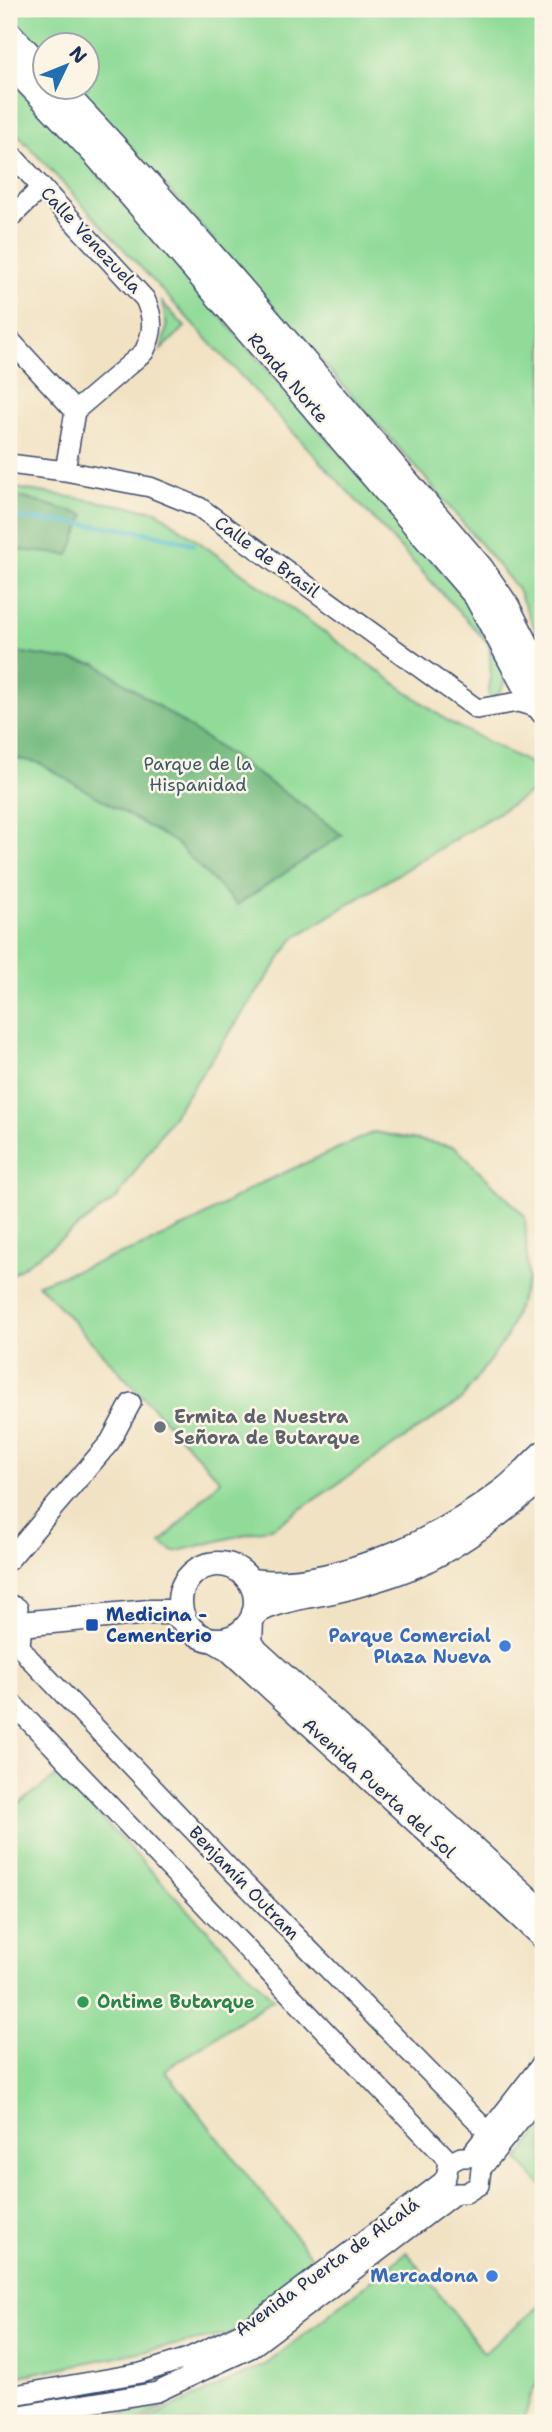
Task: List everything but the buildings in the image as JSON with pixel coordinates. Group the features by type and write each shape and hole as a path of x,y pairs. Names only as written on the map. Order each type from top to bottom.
{"main road":[{"path":"9,33 32,57"},
{"name":"Ronda Norte","path":"9,63 95,154 475,596 527,691 542,710"},
{"name":"Ronda Norte","path":"73,102 241,289 481,568 507,606 543,676"},
{"path":"250,1581 284,1583 314,1578 398,1552 449,1527 505,1490 543,1453"},
{"path":"13,1614 173,1612 202,1637 214,1640 235,1636 252,1617 271,1603 330,1593 385,1577 434,1557 501,1514 543,1477"},
{"path":"184,1620 179,1604 182,1588 192,1573 211,1564 233,1567 250,1581 254,1591 252,1617"},
{"path":"13,1614 148,1596 182,1588"},
{"name":"Avenida Puerta del Sol","path":"252,1617 250,1642 256,1651 543,1912"},
{"name":"Avenida Puerta del Sol","path":"214,1640 228,1648 543,1937"}],"street":[{"name":"Calle Venezuela","path":"9,152 145,299 151,311 153,325 144,352 75,411"},
{"path":"9,219 42,187"},
{"path":"9,339 75,411 65,471"},
{"name":"Calle de Brasil","path":"9,464 65,471 150,487 199,507 477,709 517,702 542,710"},
{"path":"499,705 510,688 514,667"},
{"path":"9,1560 110,1441 131,1403"},
{"name":"Benjamín Outram","path":"13,1614 20,1646 29,1658 232,1871 488,2132"},
{"path":"9,1700 461,2172"},
{"name":"Avenida Puerta de Alcalá","path":"9,2396 141,2373 188,2358 245,2331 430,2192 461,2172 488,2132 543,2062"},
{"name":"Avenida Puerta de Alcalá","path":"9,2420 20,2415 157,2392 251,2348 461,2172 543,2091"}],"green space":[{"path":"9,9 543,9 543,647 517,588 422,474 90,102 102,102 102,32 32,32 32,38 9,14"},
{"path":"9,77 63,134 468,602 505,674 499,694 493,699 488,694 491,677 489,644 9,125"},
{"path":"162,302 185,327 161,350 167,327"},
{"name":"Parque de la Hispanidad","path":"9,487 156,511 449,722 543,770 543,785 294,938 117,1198 9,1277"},
{"path":"9,494 85,515 69,555 9,549"},
{"path":"9,651 97,664 342,835 237,905 176,843 39,763 9,757"},
{"path":"374,1132 455,1147 525,1216 528,1279 506,1338 461,1400 274,1527 174,1552 161,1543 220,1480 38,1284 143,1246 192,1223 257,1185"},
{"path":"59,1774 273,1999 165,2070 321,2269 234,2333 9,2378 9,1811"},
{"path":"543,2126 543,2187 518,2160"},
{"path":"407,2252 484,2353 543,2303 543,2377 532,2391 523,2423 138,2423 267,2364"},
{"path":"170,2404 130,2423 85,2423"}],"waterway":[{"path":"9,517 124,529 193,544"}],"place":[{"name":"Ermita de Nuestra Señora de Butarque","path":"160,1427"},
{"name":"Medicina - Cementerio","path":"92,1625"},
{"name":"Parque Comercial Plaza Nueva","path":"505,1646"},
{"name":"Ontime Butarque","path":"83,2002"},
{"name":"Mercadona","path":"492,2276"}]}
